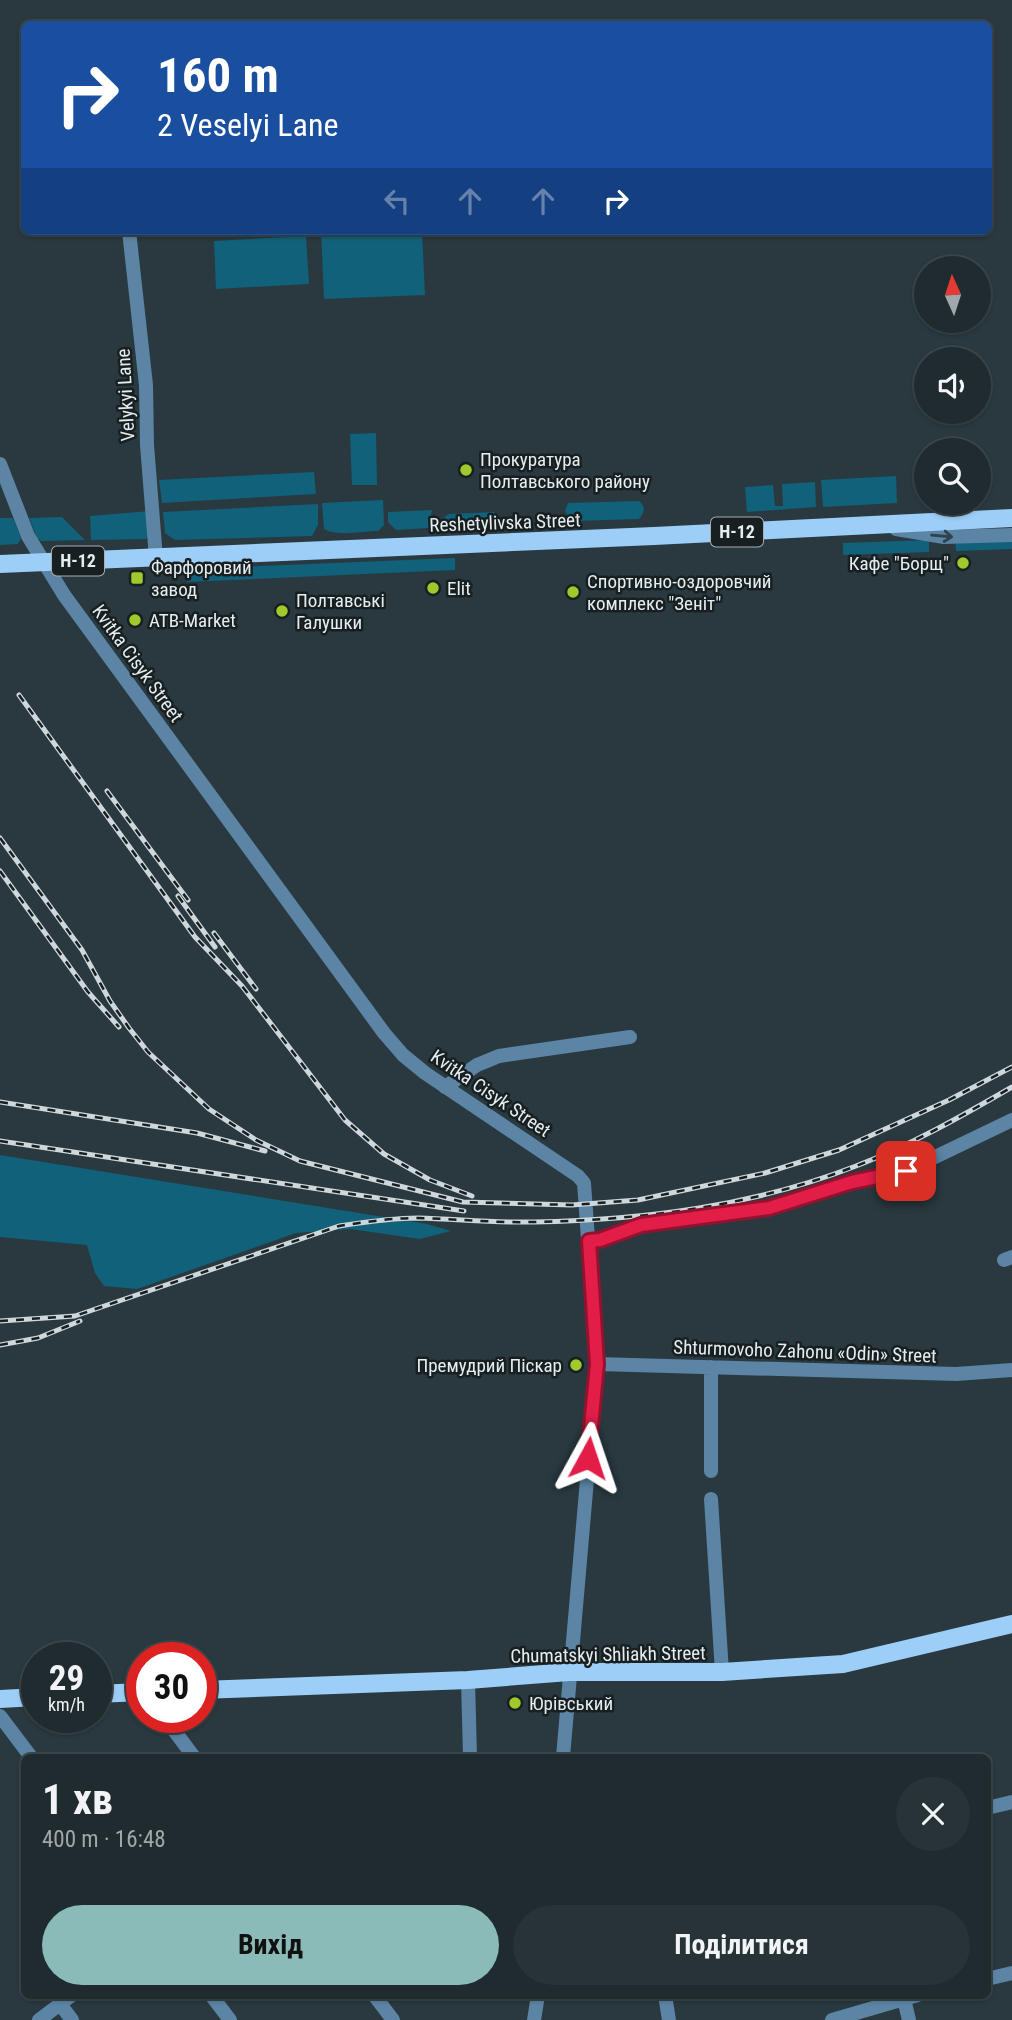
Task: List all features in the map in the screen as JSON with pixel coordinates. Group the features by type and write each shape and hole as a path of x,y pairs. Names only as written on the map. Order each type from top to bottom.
{"main road":[{"name":"Reshetylivska Street","path":"0,565 1012,518"},
{"name":"Chumatskyi Shliakh Street","path":"217,1689 467,1680 569,1672 722,1672 843,1664 1012,1624"},
{"path":"0,1699 21,1698"}],"street":[{"name":"Velykyi Lane","path":"129,235 146,385 146,445 156,558"},
{"name":"Kvitka Cisyk Street","path":"0,464 28,536 64,595 384,1033 404,1055 445,1087 581,1179 586,1194 597,1364 563,1754"},
{"path":"874,525 944,537 1012,535"},
{"path":"445,1087 477,1065 499,1056 630,1037"},
{"path":"589,1241 600,1240 641,1225 769,1208 852,1182 906,1171 1012,1120"},
{"name":"Shturmovoho Zahonu «Odin» Street","path":"597,1364 956,1374 1012,1370"},
{"path":"711,1367 711,1471"},
{"path":"711,1499 722,1672"},
{"path":"467,1680 470,1754"},
{"path":"0,1716 29,1754"},
{"path":"176,1733 192,1754"},
{"path":"991,1807 1012,1802"},
{"path":"991,1978 1012,1973"},
{"path":"39,2020 66,1999 72,2020"},
{"path":"214,1999 230,2020"},
{"path":"377,1999 393,2020"},
{"path":"534,2020 537,1999"},
{"path":"666,1999 669,2020"},
{"path":"832,2020 899,1999"},
{"path":"909,1999 909,2020"}],"shaded area":[{"path":"321,235 422,235 425,295 324,299"},
{"path":"306,236 309,284 216,289 214,241"},
{"path":"376,433 377,485 352,485 350,434"},
{"path":"314,472 316,494 162,503 159,480"},
{"path":"896,476 897,503 823,507 821,480"},
{"path":"815,482 816,507 747,512 745,487 773,485 775,506 783,506 782,484"},
{"path":"383,500 384,525 378,531 343,533 324,529 322,503"},
{"path":"639,501 644,510 639,519 576,521 571,520 565,511 568,503"},
{"path":"318,504 318,525 312,536 175,540 165,533 163,512"},
{"path":"432,510 429,528 396,530 388,522 388,512"},
{"path":"150,511 150,535 146,539 91,540 90,516"},
{"path":"494,512 499,518 493,526 449,528 443,518 449,514"},
{"path":"62,517 85,540 41,541 37,538 29,518"},
{"path":"0,518 13,518 21,538 18,544 0,545"},
{"path":"1012,538 1012,549 956,551 955,540"},
{"path":"929,540 929,552 843,555 843,543"},
{"path":"455,558 455,570 187,582 186,569"},
{"path":"0,1155 427,1224 451,1231 420,1239 350,1229 296,1233 137,1289 104,1286 95,1273 87,1245 0,1237"}],"railway":[{"path":"19,695 195,937 242,986 345,1120 384,1154 430,1180 472,1196"},
{"path":"107,791 188,900"},
{"path":"0,838 82,950 110,1001 129,1028 148,1052 209,1109 256,1140 300,1161 463,1202 572,1205 638,1200 765,1173 839,1150 949,1100 1012,1067"},
{"path":"0,871 88,992 119,1027"},
{"path":"178,896 215,947"},
{"path":"214,933 256,989"},
{"path":"0,1321 75,1316 339,1226 408,1218 575,1221 657,1214 738,1201 817,1180 876,1158 1012,1087"},
{"path":"0,1102 197,1133 265,1151"},
{"path":"0,1141 464,1211"},
{"path":"0,1345 38,1338 80,1321"}],"place":[{"name":"Прокуратура Полтавського району","path":"466,470"},
{"name":"Кафе \"Борщ\"","path":"963,563"},
{"name":"Фарфоровий завод","path":"137,578"},
{"name":"Elit","path":"433,588"},
{"name":"Спортивно-оздоровчий комплекс \"Зеніт\"","path":"573,592"},
{"name":"Полтавські Галушки","path":"282,611"},
{"name":"ATB-Market","path":"135,620"},
{"name":"Премудрий Піскар","path":"576,1365"},
{"name":"Юрівський","path":"515,1703"}],"route":[{"path":"588,1458 597,1364 589,1241 600,1240 641,1225 769,1208 852,1182 906,1171"}]}
